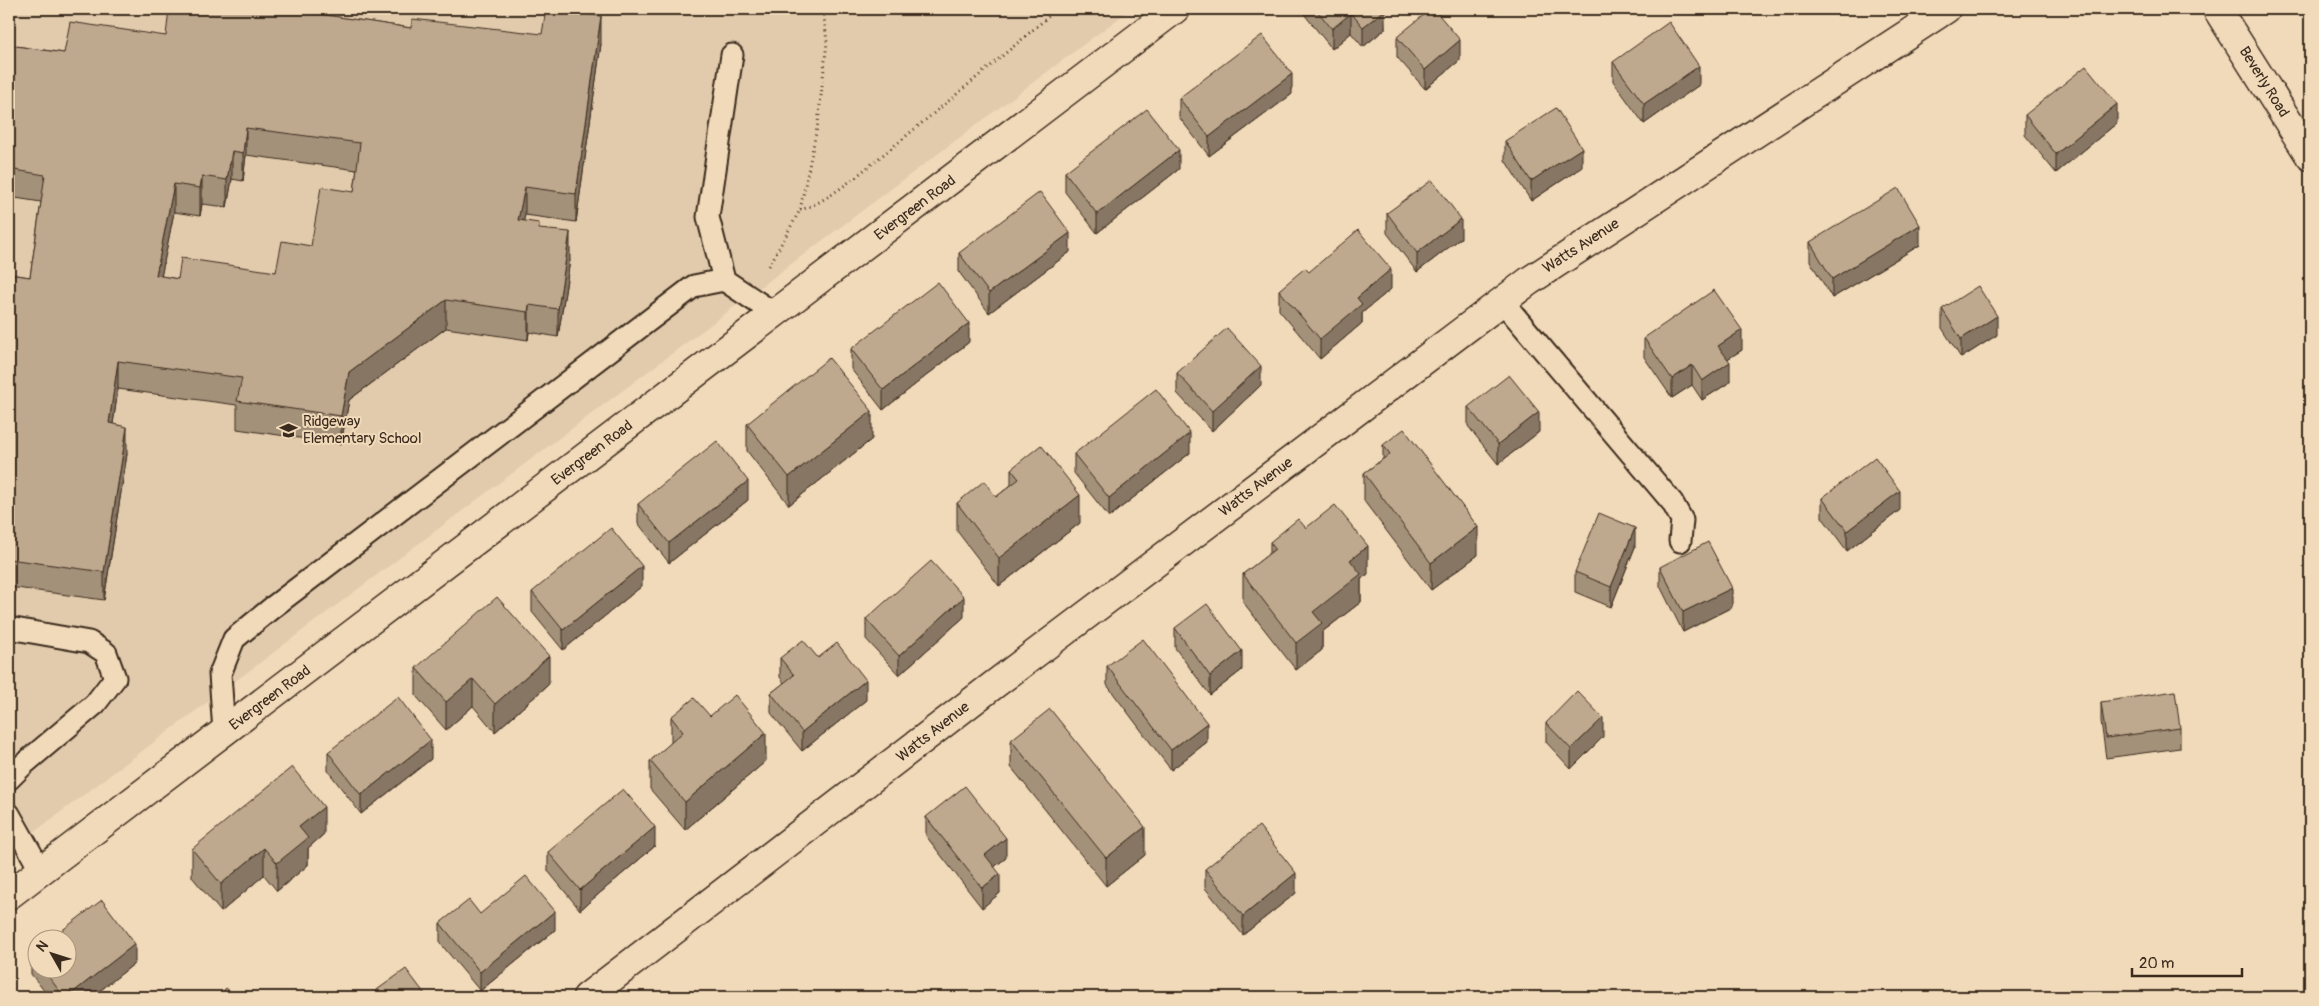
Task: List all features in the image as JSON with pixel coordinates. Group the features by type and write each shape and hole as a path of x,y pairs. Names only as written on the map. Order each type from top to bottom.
{"street":[{"name":"Evergreen Road","path":"9,896 1175,9"},
{"name":"Watts Avenue","path":"587,997 1502,301 1546,270 1946,9"},
{"name":"Beverly Road","path":"2217,9 2308,151"}],"lane":[{"path":"732,55 708,217 724,280 775,314"},
{"path":"224,732 220,674 234,639 281,601 694,286 724,280"},
{"path":"1502,301 1672,502 1682,520 1680,541"},
{"path":"9,628 88,642 106,653 115,678 96,704 24,764 9,780"},
{"path":"9,814 41,871"}],"path":[{"path":"769,266 800,210 818,122 827,42 823,9"},
{"path":"800,210 814,206 872,163 981,76 1057,9"}],"shaded area":[{"name":"Ridgeway Elementary School","path":"9,9 1131,9 9,851"}],"building":[{"path":"169,9 293,9 411,28 412,19 542,34 546,9 601,16 576,194 525,187 518,220 539,223 539,229 570,232 558,309 529,305 528,312 446,300 349,372 341,416 237,401 242,378 118,361 109,423 127,427 104,572 9,559 9,274 30,277 45,175 9,169 9,45 64,53 70,22 166,36","holes":["246,128 360,143 354,192 321,187 311,246 282,241 276,272 181,258 178,279 156,275 174,184 200,188 202,176 227,180 232,151 243,153"]},
{"path":"1316,9 1385,10 1363,27 1351,13 1332,29"},
{"path":"1431,9 1434,9 1460,40 1425,70 1397,37"},
{"path":"1669,22 1699,66 1644,104 1613,62"},
{"path":"1262,35 1292,74 1209,137 1179,98"},
{"path":"2086,66 2117,104 2056,154 2025,115"},
{"path":"1556,108 1582,148 1531,181 1505,141"},
{"path":"1147,109 1179,150 1097,214 1065,172"},
{"path":"1432,180 1461,219 1417,253 1387,213"},
{"path":"1898,188 1920,225 1832,279 1810,242"},
{"path":"1040,192 1070,233 989,293 959,253"},
{"path":"1358,230 1391,269 1357,298 1362,304 1320,339 1279,290 1305,268 1309,272"},
{"path":"938,282 969,323 883,390 851,349"},
{"path":"1978,286 1997,316 1961,339 1942,309"},
{"path":"1714,290 1742,330 1718,346 1730,362 1702,381 1692,365 1672,379 1644,338"},
{"path":"1227,328 1261,366 1212,411 1177,373"},
{"path":"829,358 872,411 789,477 747,424"},
{"path":"1509,375 1539,412 1498,444 1468,407"},
{"path":"1156,389 1190,433 1109,498 1074,454"},
{"path":"1404,429 1478,527 1431,563 1364,473 1390,454 1383,445"},
{"path":"717,441 748,481 669,543 638,504"},
{"path":"1041,445 1080,495 999,558 957,503 984,481 996,497 1019,479 1011,469"},
{"path":"1875,457 1900,491 1847,531 1822,498"},
{"path":"1335,505 1368,546 1350,560 1361,574 1313,612 1322,623 1296,643 1243,574 1275,549 1270,542 1298,519 1306,528"},
{"path":"1599,513 1635,528 1611,587 1575,572"},
{"path":"611,528 642,566 563,630 532,592"},
{"path":"1708,542 1732,588 1683,612 1660,567"},
{"path":"931,561 964,597 899,656 866,619"},
{"path":"497,597 549,656 495,704 473,679 446,702 416,668"},
{"path":"1207,604 1242,651 1210,676 1175,628"},
{"path":"1143,639 1207,723 1171,750 1107,666"},
{"path":"803,640 818,658 837,643 866,680 802,732 771,693 794,675 780,658"},
{"path":"1577,691 1603,718 1571,749 1546,723"},
{"path":"2175,691 2180,728 2106,738 2101,702"},
{"path":"735,695 766,733 685,802 650,761 683,732 671,717 694,698 710,716"},
{"path":"398,697 431,740 361,795 328,752"},
{"path":"1050,709 1145,827 1106,858 1011,740"},
{"path":"292,767 324,807 299,827 308,838 277,863 264,848 221,884 192,849"},
{"path":"965,786 1006,838 985,855 1000,874 982,888 926,817"},
{"path":"623,789 655,827 580,890 548,852"},
{"path":"1259,826 1296,873 1243,916 1205,869"},
{"path":"526,876 555,911 480,972 440,923 469,900 480,914"},
{"path":"102,900 135,944 67,997 64,997 50,978 78,978 78,928 65,928"},
{"path":"406,969 427,997 367,997"},
{"path":"226,988 237,997 217,997"}],"place":[{"name":"Ridgeway Elementary School","path":"289,430"}]}
